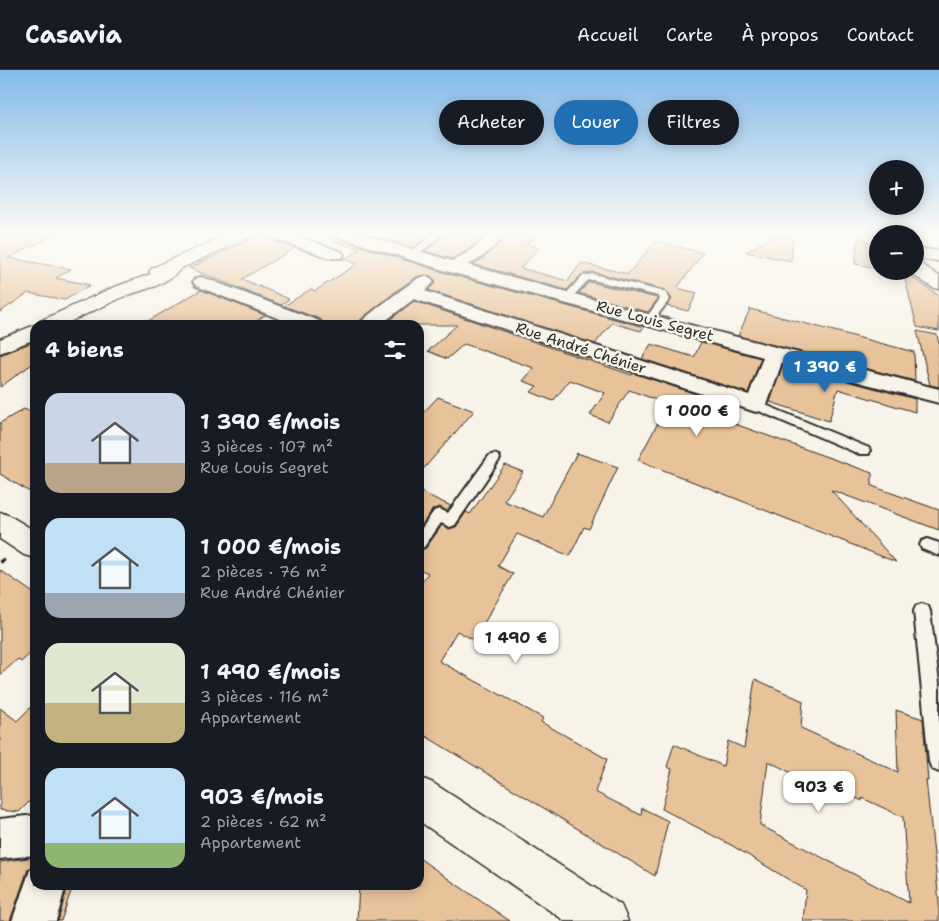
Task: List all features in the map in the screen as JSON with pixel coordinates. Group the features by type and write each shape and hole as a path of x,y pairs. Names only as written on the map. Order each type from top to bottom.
{"main road":[{"path":"58,320 155,274"},
{"path":"924,274 938,283"},
{"path":"0,347 30,333"},
{"path":"0,524 30,543"},
{"path":"424,800 605,921"}],"street":[{"path":"375,320 438,274"},
{"name":"Rue Louis Segret","path":"478,274 774,354 939,396"},
{"path":"202,282 299,320"},
{"name":"Rue André Chénier","path":"411,292 756,405"},
{"path":"756,405 774,354"},
{"path":"0,839 30,836"},
{"path":"34,921 43,890"}],"lane":[{"path":"568,298 585,278 593,277 662,294 664,299 650,319"},
{"path":"756,405 864,450"},
{"path":"424,536 439,515 450,520 494,459"},
{"path":"922,611 939,762"}],"building":[{"path":"0,274 63,274 56,278 90,285 65,300 28,293 0,312"},
{"path":"203,274 251,274 242,279 289,299 281,305"},
{"path":"342,274 449,274 644,327 641,331 612,323 595,344 428,290 436,281 431,276 424,275 418,276 396,291 362,320 321,320 284,306 311,289 315,291"},
{"path":"508,274 541,274 568,281 573,274 586,274 581,275 567,290"},
{"path":"600,274 688,274 677,288 697,293 688,311 667,306 672,299 665,290"},
{"path":"905,280 916,280 939,296 939,331 917,327"},
{"path":"589,282 658,299 648,312 579,293"},
{"path":"201,290 265,315 258,320 150,320"},
{"path":"414,301 632,375 633,373 723,403 718,418 872,473 872,486 939,510 939,530 831,490 896,562 638,460 668,404 629,390 608,422 590,415 605,393 570,380 553,401 531,392 537,386 523,381 534,368 464,344 447,359 428,351 457,325 424,325 424,320 389,320"},
{"path":"750,309 914,352 915,381 738,336"},
{"path":"917,331 937,335 939,344 939,387 930,385"},
{"path":"701,342 761,358 748,393 642,359 651,344 694,357"},
{"path":"30,343 30,366 0,387 0,355"},
{"path":"783,364 915,399 915,412 838,389 829,421 770,402"},
{"path":"438,397 474,411 424,468 424,412"},
{"path":"24,409 30,412 30,492 0,474 0,423"},
{"path":"577,453 618,467 589,529 584,527 570,556 517,534 498,566 513,574 474,640 457,631 439,661 543,718 541,722 607,759 595,792 641,815 642,808 668,821 655,876 424,735 424,579 428,573 424,571 424,549 442,525 449,529 456,527 466,512 470,514 505,465 523,472 504,501 543,517"},
{"path":"424,493 451,506 447,511 440,507 433,509 424,522"},
{"path":"0,570 30,591 30,654 21,662 18,659 0,675"},
{"path":"755,679 803,701 801,728 898,772 896,710 923,719 928,781 926,780 939,901 939,921 803,921 806,890 731,845 662,809 672,769 667,767 674,744 723,766 728,741 744,748","holes":["768,761 817,786 815,777 862,801 862,798 903,817 909,903 760,825"]},
{"path":"0,708 17,721 30,708 30,801 19,812 0,810"},
{"path":"30,858 30,868 28,869 10,921 0,921 0,862"},
{"path":"424,862 510,921 357,921 359,890 424,890"},
{"path":"67,890 71,890 61,921 58,921"}]}
